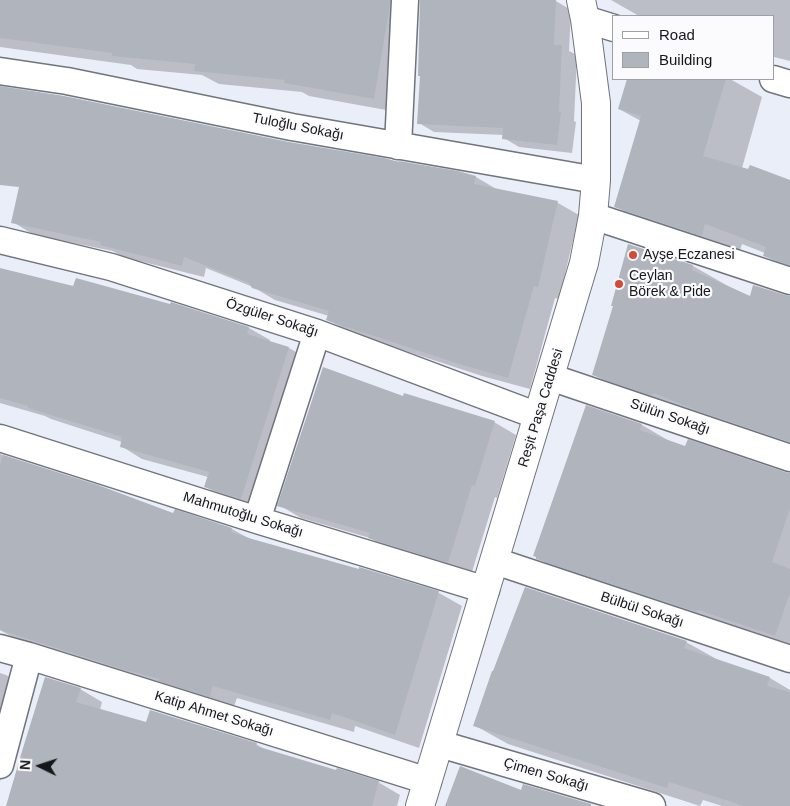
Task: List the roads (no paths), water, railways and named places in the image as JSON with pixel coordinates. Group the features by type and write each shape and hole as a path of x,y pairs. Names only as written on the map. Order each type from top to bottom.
{"main road":[{"name":"Reşit Paşa Caddesi","path":"424,794 584,263 593,216 596,180 596,103 583,10"}],"street":[{"path":"398,146 405,0"},
{"path":"583,10 612,27"},
{"name":"Tuloğlu Sokağı","path":"0,71 67,81 292,127 596,180"},
{"path":"775,79 790,84"},
{"path":"593,216 790,280"},
{"name":"Özgüler Sokağı","path":"0,240 111,267 317,333 538,416"},
{"path":"257,520 317,333"},
{"name":"Sülün Sokağı","path":"550,377 790,458"},
{"name":"Mahmutoğlu Sokağı","path":"0,438 257,520 486,590"},
{"name":"Bülbül Sokağı","path":"495,561 790,659"},
{"name":"Katip Ahmet Sokağı","path":"0,648 29,656 424,794"},
{"path":"0,765 29,656"},
{"name":"Çimen Sokağı","path":"440,744 652,806"}],"place":[{"name":"Ayşe Eczanesi","path":"633,255"},
{"name":"Ceylan Börek & Pide","path":"619,284"}]}
